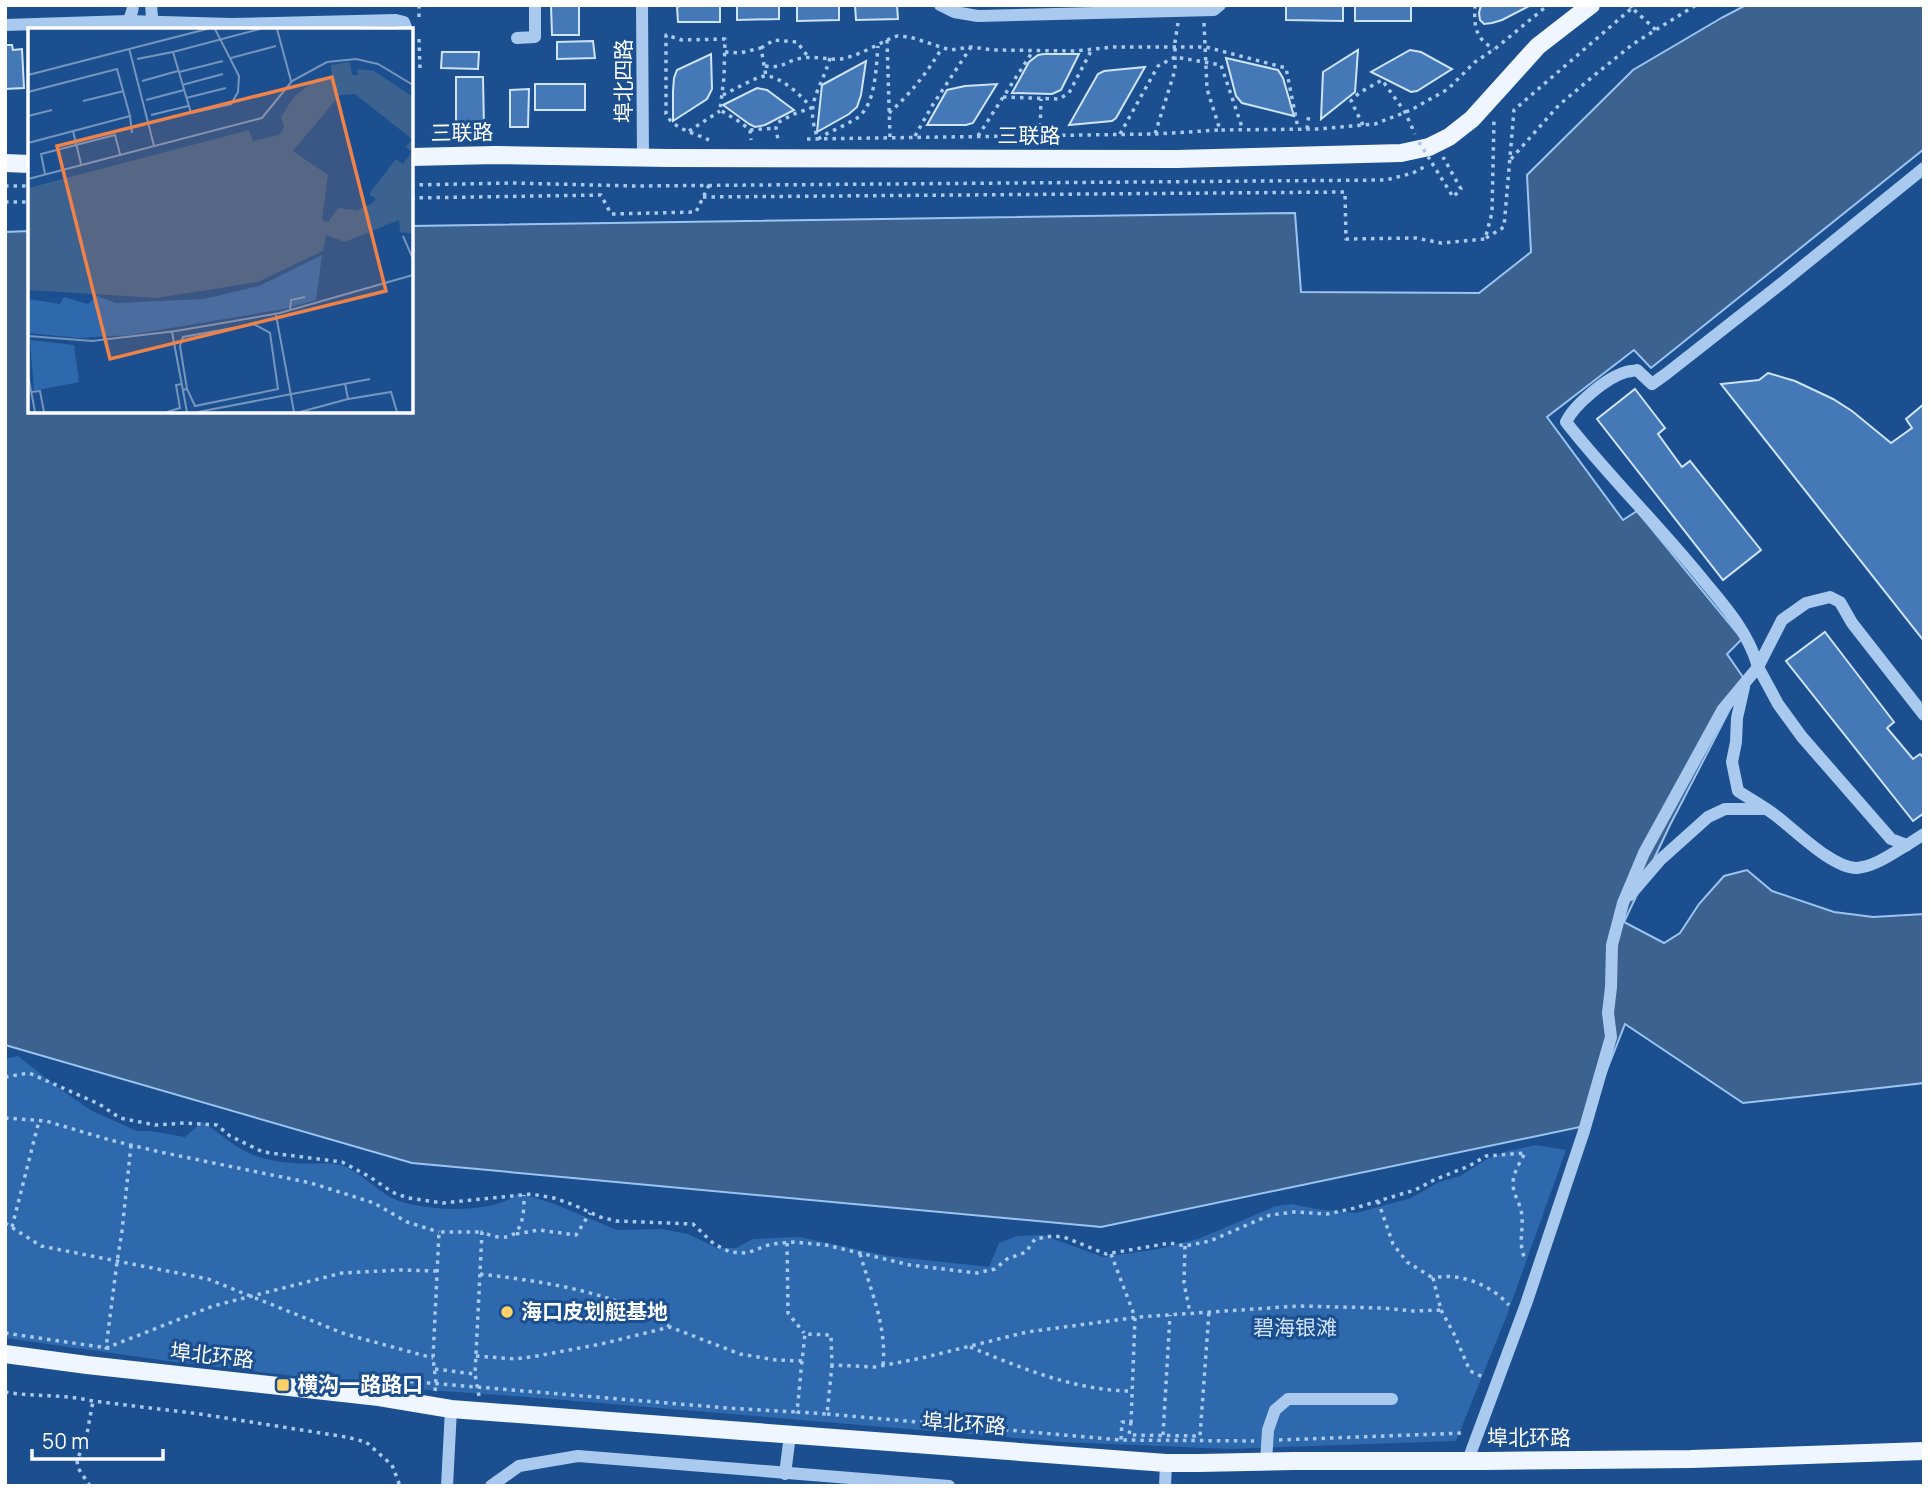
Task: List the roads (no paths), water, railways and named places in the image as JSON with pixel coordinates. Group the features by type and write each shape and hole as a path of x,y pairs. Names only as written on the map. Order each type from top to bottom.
{"main road":[{"name":"三联路","path":"413,157 495,155 1177,159 1401,153 1429,147 1449,137 1472,119 1538,46 1591,5"},
{"path":"5,163 28,164"},
{"name":"埠北环路","path":"5,1354 86,1366 366,1396 482,1412 1167,1462 1705,1458 1924,1451"}],"street":[{"path":"128,26 133,5"},
{"path":"151,5 153,26"},
{"path":"517,38 535,37 535,5"},
{"name":"埠北四路","path":"642,5 643,157"},
{"path":"940,5 954,12 978,16 1214,10 1220,5"},
{"path":"5,25 153,26 396,20 404,22 406,28"},
{"path":"1907,845 1891,839 1802,737 1778,704 1758,667 1754,650 1728,610 1566,422 1570,414 1600,387 1625,372 1637,370 1652,384 1924,168"},
{"path":"1468,1461 1536,1276 1584,1132 1611,1037 1608,1013 1612,945 1623,903 1644,853 1723,709 1758,667 1782,621 1806,603 1830,597 1840,602 1852,623 1924,715"},
{"path":"1745,682 1737,718 1732,762 1738,791 1777,816 1806,842 1834,860 1854,868 1877,863 1924,834"},
{"path":"1623,903 1660,860 1709,817 1725,808 1767,809"},
{"path":"1266,1462 1268,1430 1275,1409 1288,1399 1391,1399"},
{"path":"447,1486 451,1409"},
{"path":"785,1474 790,1435"},
{"path":"491,1486 519,1466 578,1457 949,1486"},
{"path":"1164,1486 1167,1462"}],"place":[{"name":"海口皮划艇基地","path":"507,1312"},
{"name":"横沟一路路口","path":"283,1385"}],"park label":[{"name":"碧海银滩","path":"1295,1328"}]}
